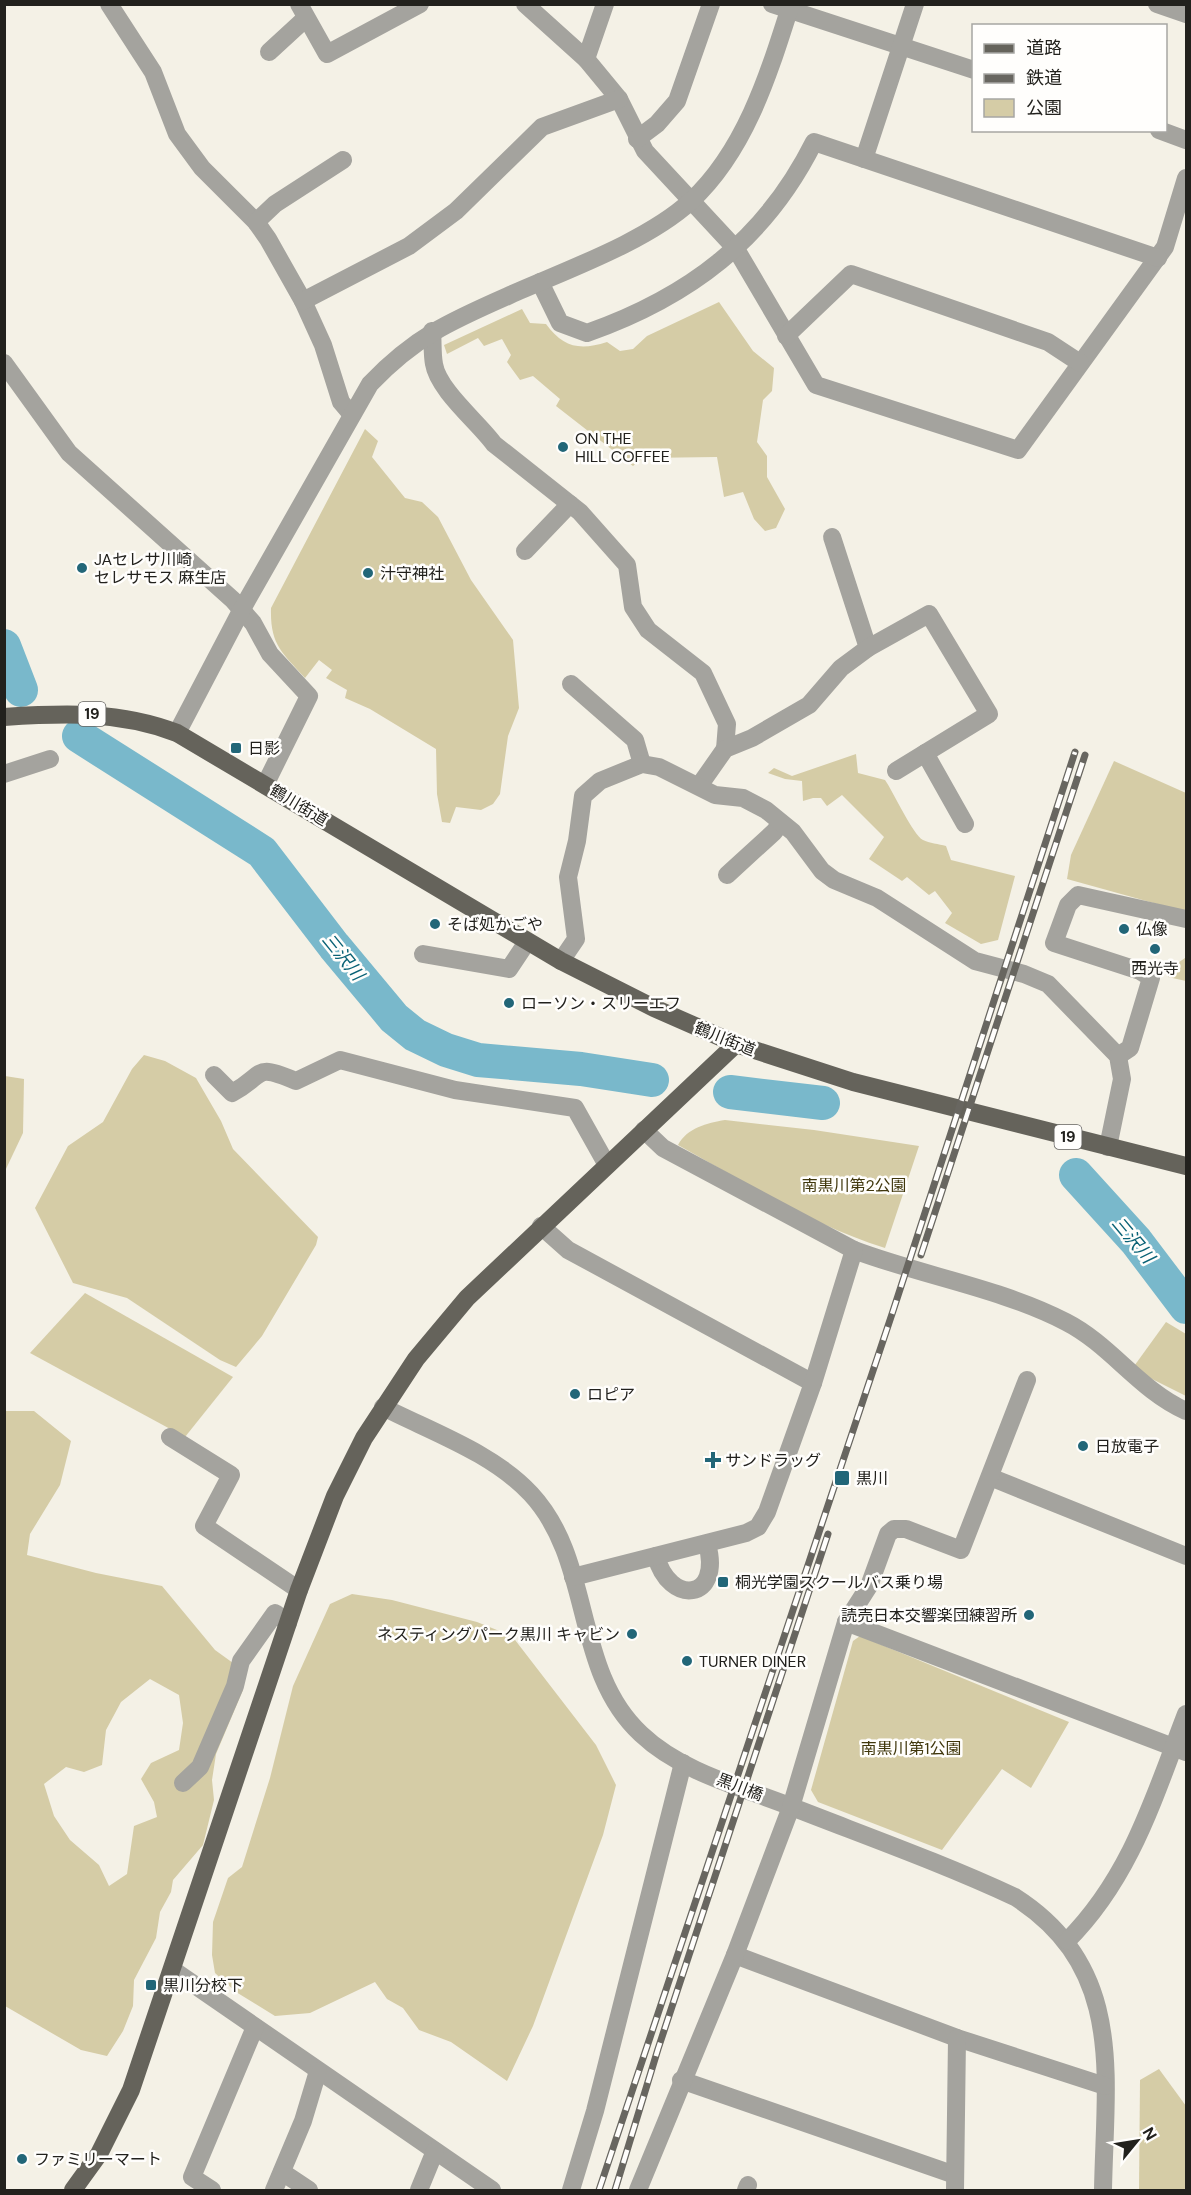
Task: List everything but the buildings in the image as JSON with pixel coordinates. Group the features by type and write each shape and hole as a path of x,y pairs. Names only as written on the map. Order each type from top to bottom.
{"main road":[{"name":"鶴川街道","path":"4,717 100,714 128,718 177,733 561,961 654,1008 736,1044 853,1082 1186,1166"},
{"path":"73,2190 99,2154 121,2113 173,1970 299,1590 335,1496 383,1407 450,1317 541,1226 736,1044"}],"street":[{"path":"109,4 153,72 177,134 202,168 256,222 303,301 323,345 341,402 352,415"},
{"path":"270,52 302,11 327,54 420,4"},
{"path":"525,4 586,59 619,99 645,151 736,249 816,384 1018,450 1166,247 1186,178"},
{"path":"586,59 605,4"},
{"path":"637,139 657,124 676,101 711,4"},
{"path":"864,159 915,4"},
{"path":"1157,4 1186,14"},
{"path":"177,733 242,609 370,384 394,359 432,331 644,233 691,201 718,169 762,93 784,7 972,69"},
{"path":"303,301 418,240 456,212 542,127 619,99"},
{"path":"1164,132 1186,140"},
{"path":"540,282 560,323 587,333 664,300 703,276 736,249 770,213 789,188 814,142 1158,258"},
{"path":"256,222 275,204 343,160"},
{"path":"786,336 851,274 1048,342 1080,363"},
{"path":"432,331 434,367 460,408 484,430 494,444 570,504 627,565 633,606 648,630 703,673 727,724 725,749 699,786"},
{"path":"4,363 69,453 242,609 270,654 309,696 265,785"},
{"path":"525,551 570,504"},
{"path":"832,537 868,648"},
{"path":"725,749 752,738 809,705 841,668 868,648 929,614 989,714 896,771"},
{"path":"571,684 635,740 642,764"},
{"path":"925,753 965,824"},
{"path":"4,774 50,759"},
{"path":"561,961 576,939 568,878 577,841 583,796 600,782 642,764 659,767 715,795 743,798 766,810 793,832 822,871 834,880 877,898 975,961 1024,974 1048,984 1118,1056 1122,1079 1108,1147"},
{"path":"727,875 781,823"},
{"path":"1118,1056 1130,1048 1150,978 1140,970 1054,944 1068,904 1078,896 1186,919"},
{"path":"423,954 509,969 528,942"},
{"path":"214,1075 232,1093 243,1087 259,1071 270,1070 296,1081 340,1060 455,1090 575,1108 608,1165"},
{"path":"644,1130 663,1148 854,1250 1003,1297 1067,1323 1087,1336 1148,1389 1186,1411"},
{"path":"541,1226 568,1250 813,1383"},
{"path":"573,1577 707,1544 746,1533 758,1527 767,1512 813,1383 854,1250"},
{"path":"638,2190 681,2080 735,1955 846,1622 868,1586 888,1534 894,1529 906,1529 961,1550 1027,1380"},
{"name":"黒川橋","path":"383,1407 491,1462 511,1475 531,1494 550,1520 564,1547 596,1665 604,1684 629,1722 643,1736 691,1767 1015,1897 1035,1910 1067,1941 1087,1977 1100,2014 1105,2086 1103,2190"},
{"path":"170,1437 231,1475 204,1526 299,1590"},
{"path":"990,1477 1186,1556"},
{"path":"656,1556 660,1571 669,1583 677,1588 692,1590 705,1584 711,1572 707,1544"},
{"path":"183,1784 200,1767 235,1686 241,1661 275,1613 288,1623"},
{"path":"846,1622 1180,1749"},
{"path":"1067,1941 1110,1901 1180,1749 1186,1714"},
{"path":"572,2190 691,1767"},
{"path":"735,1955 957,2038 1105,2086"},
{"path":"173,1970 492,2190"},
{"path":"212,2190 192,2177 255,2028"},
{"path":"681,2080 955,2183 957,2038"},
{"path":"274,2190 303,2121 318,2071"},
{"path":"419,2190 435,2151"},
{"path":"282,2172 309,2190"}],"green space":[{"path":"719,302 753,351 774,368 772,391 763,400 757,442 767,456 767,477 785,509 776,528 765,531 754,519 743,492 724,497 717,457 643,458 633,466 556,406 560,399 533,376 520,380 507,362 511,355 502,339 484,346 478,338 447,354 444,345 522,309 530,323 546,324 559,338 572,345 588,346 607,342 620,351 633,349 647,336"},
{"path":"365,429 378,441 372,457 405,498 422,502 438,517 471,580 513,640 519,708 508,736 500,794 493,804 481,810 456,807 450,823 442,822 437,794 436,749 370,709 345,698 347,690 326,678 332,670 319,660 305,678 279,647 273,631 271,608"},
{"path":"856,754 858,773 885,780 919,837 931,843 946,846 951,860 1015,876 998,940 981,944 945,923 952,913 935,891 929,895 907,877 902,881 869,859 884,837 842,795 827,806 821,798 803,801 802,781 785,779 768,773 774,768 792,776"},
{"path":"1114,761 1186,793 1186,912 1067,879 1071,855"},
{"path":"1186,951 1186,981 1168,977 1169,969 1185,958"},
{"path":"144,1055 165,1061 196,1078 221,1121 233,1149 318,1237 316,1245 262,1336 236,1367 220,1360 127,1298 73,1283 35,1208 68,1146 103,1122 132,1069"},
{"path":"5,1076 24,1079 23,1133 5,1171"},
{"name":"南黒川第2公園","path":"725,1120 814,1130 919,1146 885,1248 805,1215 678,1145 692,1130"},
{"path":"85,1293 233,1377 185,1437 30,1353"},
{"path":"1166,1322 1186,1334 1186,1396 1132,1369"},
{"path":"5,1411 34,1411 71,1441 60,1485 30,1534 27,1555 96,1573 162,1586 215,1650 233,1663 243,1690 216,1754 212,1780 214,1800 203,1845 173,1880 171,1892 160,1912 156,1938 134,1980 133,2006 123,2031 107,2056 81,2050 5,2006","holes":["150,1679 179,1695 183,1723 179,1750 151,1763 141,1779 154,1802 157,1817 134,1826 127,1874 109,1886 99,1865 70,1840 54,1816 44,1784 66,1767 84,1772 102,1765 106,1730 121,1702"]},
{"path":"352,1594 392,1600 477,1622 512,1636 596,1745 616,1785 603,1835 533,2026 507,2081 451,2042 419,2030 403,2008 387,1999 375,1982 310,2013 275,2016 236,1992 215,1973 212,1955 213,1922 228,1878 242,1867 270,1778 293,1686 330,1604"},
{"name":"南黒川第1公園","path":"860,1636 1069,1722 1031,1788 1002,1769 942,1850 818,1802 811,1790 853,1641"},
{"path":"1159,2069 1186,2106 1186,2190 1139,2190 1140,2080"}],"waterway":[{"name":"三沢川","path":"4,646 21,690"},
{"name":"三沢川","path":"79,736 262,852 334,946 394,1018 415,1035 446,1050 478,1060 581,1069 652,1080"},
{"name":"三沢川","path":"730,1092 823,1103"},
{"name":"三沢川","path":"1076,1175 1136,1241 1186,1307"}],"railway":[{"path":"599,2190 893,1311 1075,752"},
{"path":"921,1255 1085,755"},
{"path":"615,2190 658,2049 828,1534"}],"place":[{"name":"ON THE HILL COFFEE","path":"563,447"},
{"name":"JAセレサ川崎 セレサモス 麻生店","path":"82,568"},
{"name":"汁守神社","path":"368,573"},
{"name":"日影","path":"236,748"},
{"name":"そば処かごや","path":"435,924"},
{"name":"仏像","path":"1124,929"},
{"name":"西光寺","path":"1155,949"},
{"name":"ローソン・スリーエフ","path":"509,1003"},
{"name":"ロピア","path":"575,1394"},
{"name":"日放電子","path":"1083,1446"},
{"name":"サンドラッグ","path":"713,1460"},
{"name":"黒川","path":"842,1478"},
{"name":"桐光学園スクールバス乗り場","path":"723,1582"},
{"name":"読売日本交響楽団練習所","path":"1029,1615"},
{"name":"ネスティングパーク黒川 キャビン","path":"632,1634"},
{"name":"TURNER DINER","path":"687,1661"},
{"name":"黒川分校下","path":"151,1985"},
{"name":"ファミリーマート","path":"22,2159"}]}
